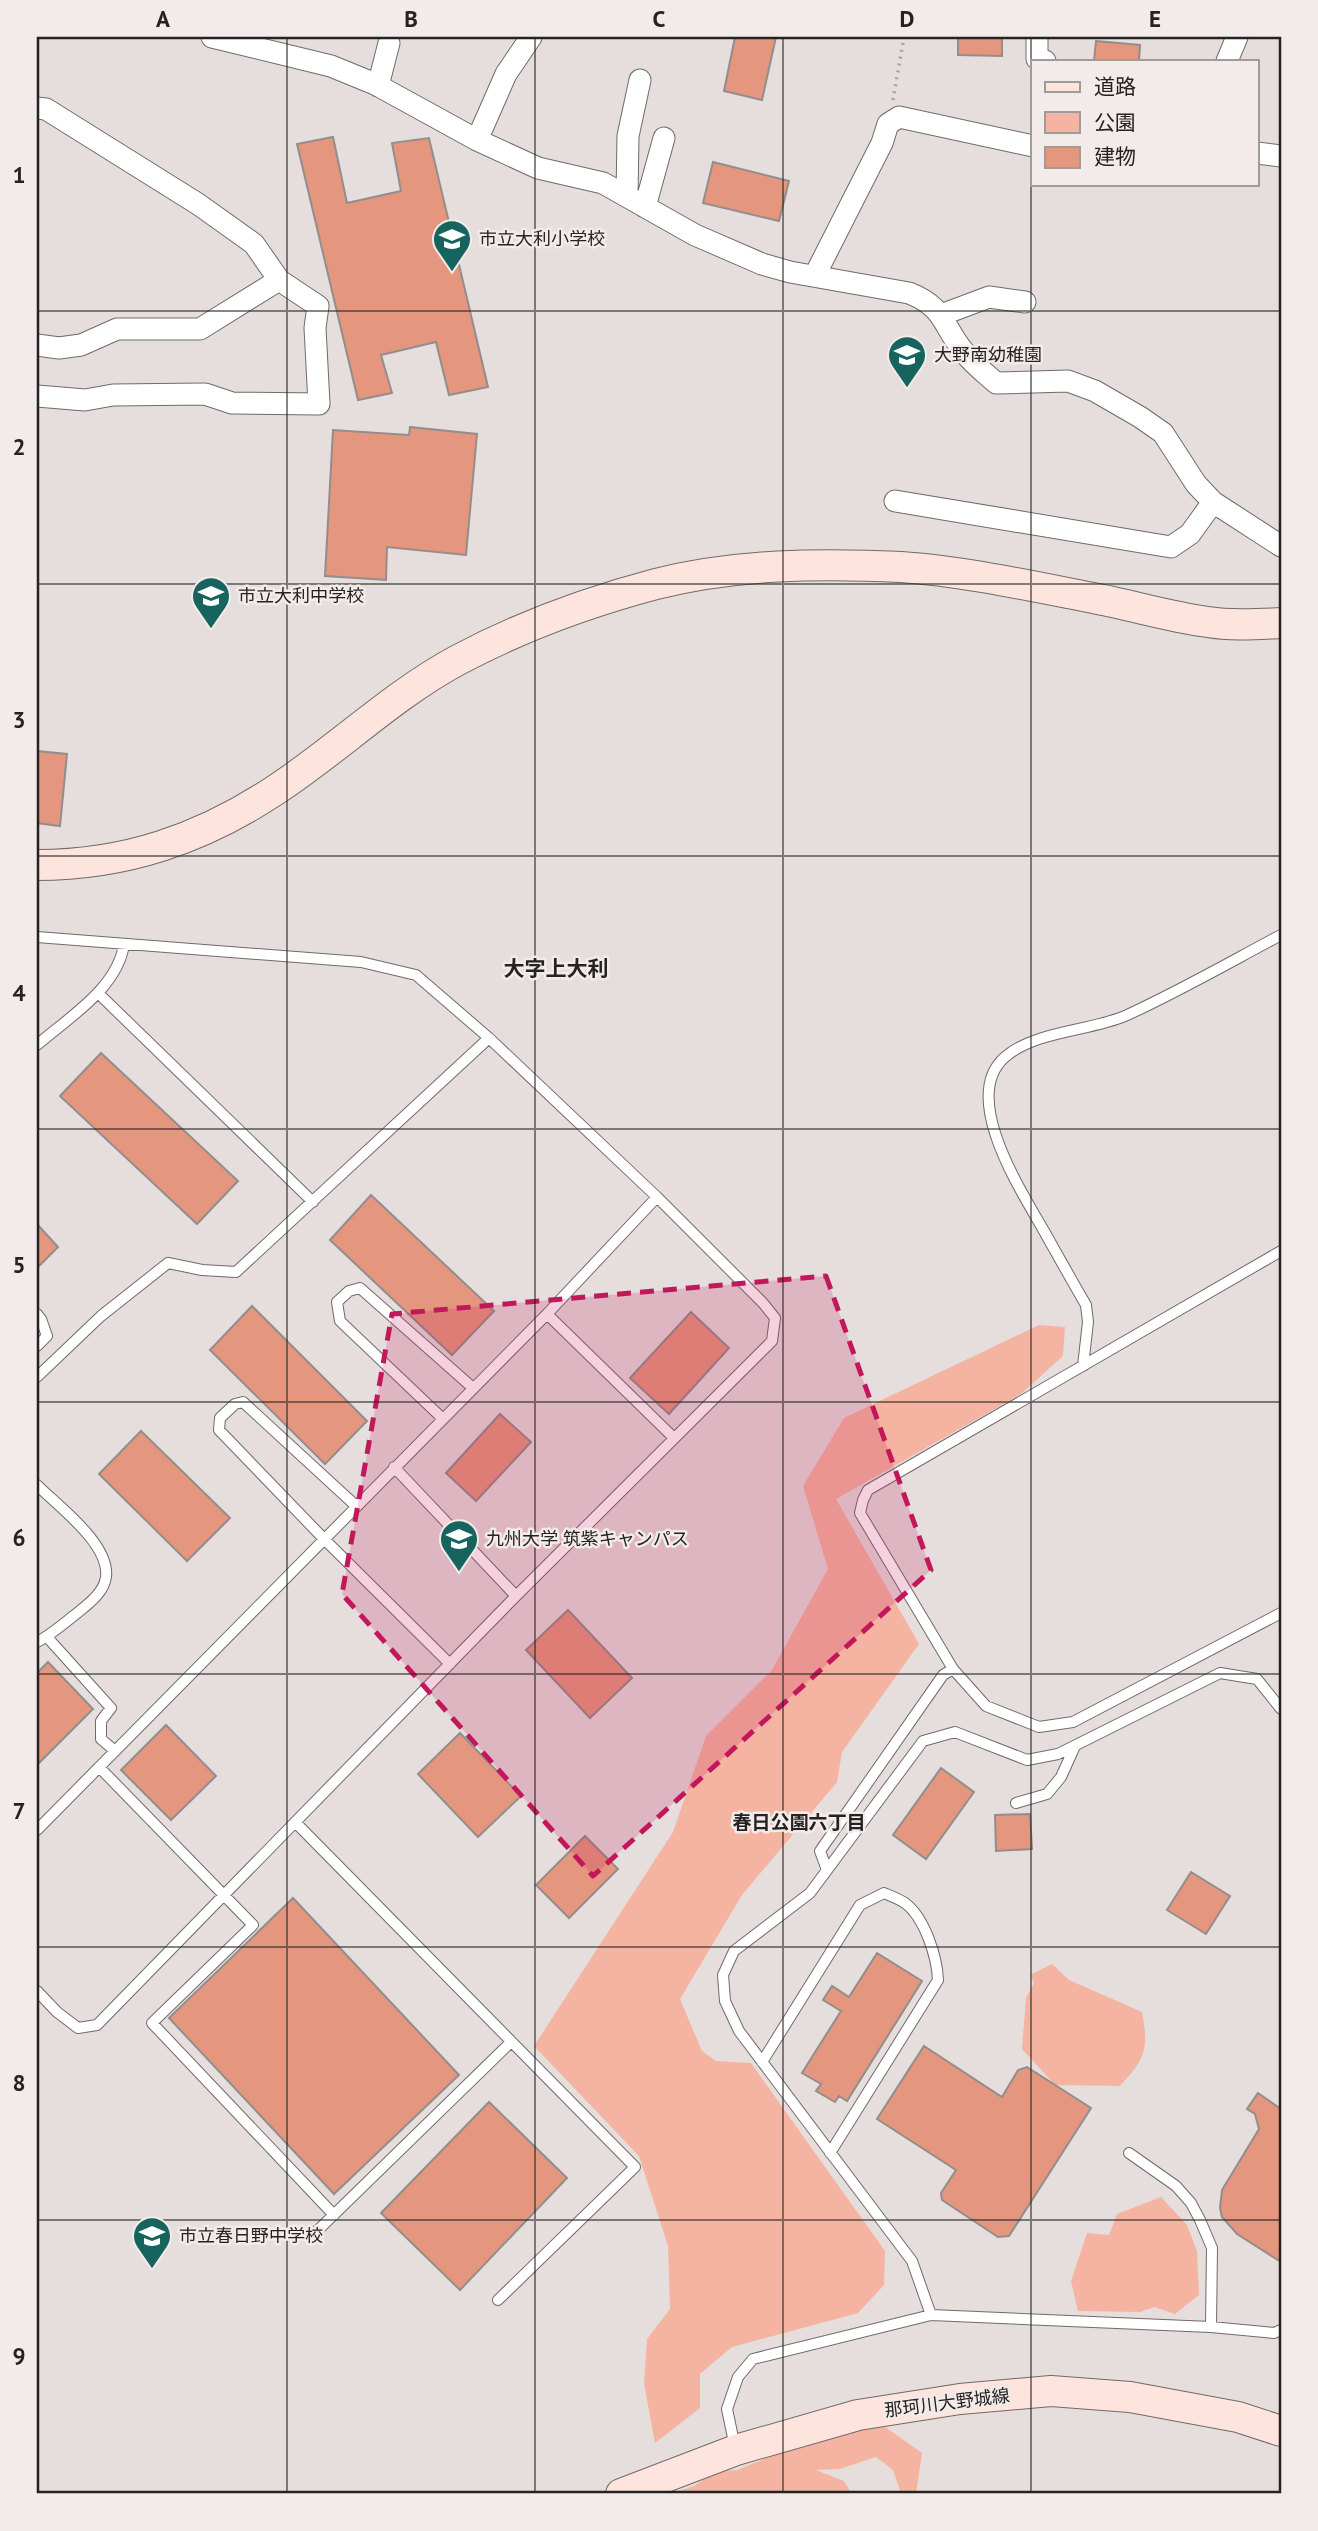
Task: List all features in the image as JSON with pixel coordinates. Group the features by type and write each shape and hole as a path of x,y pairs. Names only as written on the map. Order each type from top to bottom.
{"street":[{"path":"212,37 331,66 378,86 477,140 538,168 603,183 695,235 762,264 790,272 909,293 924,299 941,315 964,352 996,383 1068,381 1095,391 1140,416 1163,433 1196,484 1213,502 1281,546"},
{"path":"477,140 506,74 531,37"},
{"path":"1037,37 1037,59 1041,60"},
{"path":"1227,60 1237,37"},
{"path":"378,86 389,43"},
{"path":"636,201 628,136 640,80"},
{"path":"37,108 46,109 198,204 254,244 279,280 318,306 314,328 319,404 232,403 205,394 113,395 85,400 37,396"},
{"path":"815,275 882,143 888,124 899,117 1031,146"},
{"path":"636,201 664,138"},
{"path":"1258,153 1281,156"},
{"path":"37,345 59,348 81,345 117,328 200,330 279,280"},
{"path":"941,315 989,297 1025,302"},
{"path":"894,501 1171,547 1190,534 1213,502"},
{"path":"37,865 76,865 140,854 213,828 275,790 366,720 457,660 536,624 658,584 734,570 802,565 903,567 1074,595 1210,623 1280,622"},
{"name":"那珂川大野城線","path":"621,2494 736,2450 858,2415 960,2399 1051,2391 1130,2397 1238,2417 1281,2431"}],"lane":[{"path":"1083,1366 1088,1322 1086,1305 1009,1171 989,1105 994,1073 1004,1058 1023,1045 1124,1017 1281,935"},
{"path":"37,937 361,962 416,975 489,1038 657,1197 775,1318 772,1341 516,1596 97,2025 78,2028 57,2012 37,1991"},
{"path":"37,1045 98,993 122,960 124,944"},
{"path":"98,993 313,1202"},
{"path":"37,1377 101,1315 168,1263 202,1270 236,1272 489,1038"},
{"path":"37,1829 547,1314 657,1197"},
{"path":"1281,1251 868,1490 860,1513 953,1669 986,1706 1039,1727 1073,1722 1281,1614"},
{"path":"442,1418 340,1321 337,1302 349,1291 360,1288 473,1388"},
{"path":"37,1314 47,1336 37,1346"},
{"path":"547,1314 674,1438"},
{"path":"355,1505 243,1402 235,1404 220,1418 219,1430 450,1664"},
{"path":"394,1466 516,1596"},
{"path":"37,1485 103,1554 106,1578 94,1599 42,1640 111,1707 101,1721 101,1739 115,1751"},
{"path":"827,1870 820,1851 943,1675 953,1669"},
{"path":"931,2315 912,2261 738,2031 725,2001 723,1975 734,1951 810,1893 923,1741 955,1732 1027,1759 1058,1754 1220,1672 1256,1679 1281,1709"},
{"path":"1016,1803 1047,1794 1062,1777 1075,1745"},
{"path":"99,1767 253,1925 152,2023 334,2215"},
{"path":"295,1822 635,2167 498,2300"},
{"path":"762,2062 860,1905 884,1893 906,1904 921,1923 937,1959 938,1980 831,2153"},
{"path":"314,2234 511,2042"},
{"path":"1129,2153 1176,2186 1196,2211 1212,2248 1211,2327"},
{"path":"736,2450 727,2409 738,2377 753,2358 931,2315 1211,2327 1274,2333 1281,2330"}],"path":[{"path":"888,124 904,37"}],"highlighted area":[{"path":"826,1276 931,1570 593,1876 342,1594 392,1314"}],"green space":[{"path":"1039,1325 1065,1327 1063,1356 1021,1394 836,1499 919,1644 842,1752 837,1782 742,1895 680,1999 702,2051 716,2061 751,2063 885,2251 884,2285 858,2313 732,2347 700,2374 700,2408 655,2443 644,2384 647,2339 670,2309 668,2246 639,2156 534,2046 673,1832 706,1736 772,1670 828,1569 803,1486 844,1418"},
{"path":"1052,1964 1069,1980 1142,2012 1145,2036 1143,2053 1140,2061 1120,2086 1055,2085 1022,2049 1026,1998 1034,1983 1030,1975"},
{"path":"1161,2197 1187,2225 1197,2251 1199,2295 1175,2314 1154,2307 1140,2312 1078,2311 1071,2281 1087,2233 1109,2235 1117,2214"},
{"path":"881,2424 922,2453 916,2494 901,2494 893,2470 876,2457 840,2469 816,2470 844,2481 852,2494 671,2494 694,2486 716,2471 737,2470 794,2447"}],"building":[{"path":"735,37 776,37 762,100 724,91"},
{"path":"958,37 1002,37 1002,56 958,55"},
{"path":"1096,41 1140,45 1139,60 1094,60"},
{"path":"333,137 347,203 401,191 392,143 429,138 488,387 449,395 436,342 381,355 392,393 358,400 297,144"},
{"path":"713,162 789,181 779,221 703,203"},
{"path":"410,427 477,434 466,555 387,547 386,580 325,576 333,430 409,435"},
{"path":"37,751 67,754 60,826 37,823"},
{"path":"101,1053 238,1181 197,1224 60,1096"},
{"path":"371,1195 494,1311 452,1355 330,1240"},
{"path":"37,1224 58,1247 37,1268"},
{"path":"252,1306 367,1421 325,1464 210,1350"},
{"path":"691,1312 729,1348 669,1414 630,1378"},
{"path":"500,1414 531,1442 476,1501 446,1473"},
{"path":"141,1431 230,1518 187,1561 99,1474"},
{"path":"568,1610 632,1678 590,1718 526,1650"},
{"path":"48,1662 93,1709 37,1765 37,1673"},
{"path":"166,1725 216,1776 171,1820 121,1770"},
{"path":"460,1733 521,1796 478,1837 418,1774"},
{"path":"941,1768 974,1792 926,1859 893,1835"},
{"path":"1030,1814 1032,1849 996,1851 995,1815"},
{"path":"585,1836 618,1869 569,1918 536,1885"},
{"path":"1191,1872 1230,1896 1206,1934 1167,1910"},
{"path":"293,1898 459,2075 334,2194 169,2018"},
{"path":"877,1953 922,1981 847,2101 839,2096 835,2102 816,2091 821,2084 802,2073 841,2011 823,2000 832,1986 849,1997"},
{"path":"924,2046 1002,2097 1018,2070 1027,2067 1091,2108 1009,2236 998,2237 942,2200 941,2193 956,2170 877,2119"},
{"path":"1258,2093 1281,2109 1281,2262 1237,2234 1222,2217 1220,2208 1222,2190 1259,2129 1255,2114 1247,2109"},
{"path":"489,2102 567,2178 460,2290 381,2213"}],"place":[{"name":"市立大利小学校","path":"452,273"},
{"name":"大野南幼稚園","path":"907,389"},
{"name":"市立大利中学校","path":"211,630"},
{"name":"九州大学 筑紫キャンパス","path":"459,1573"},
{"name":"市立春日野中学校","path":"152,2270"}],"district":[{"name":"大字上大利","path":"556,969"},
{"name":"春日公園六丁目","path":"799,1822"}]}
